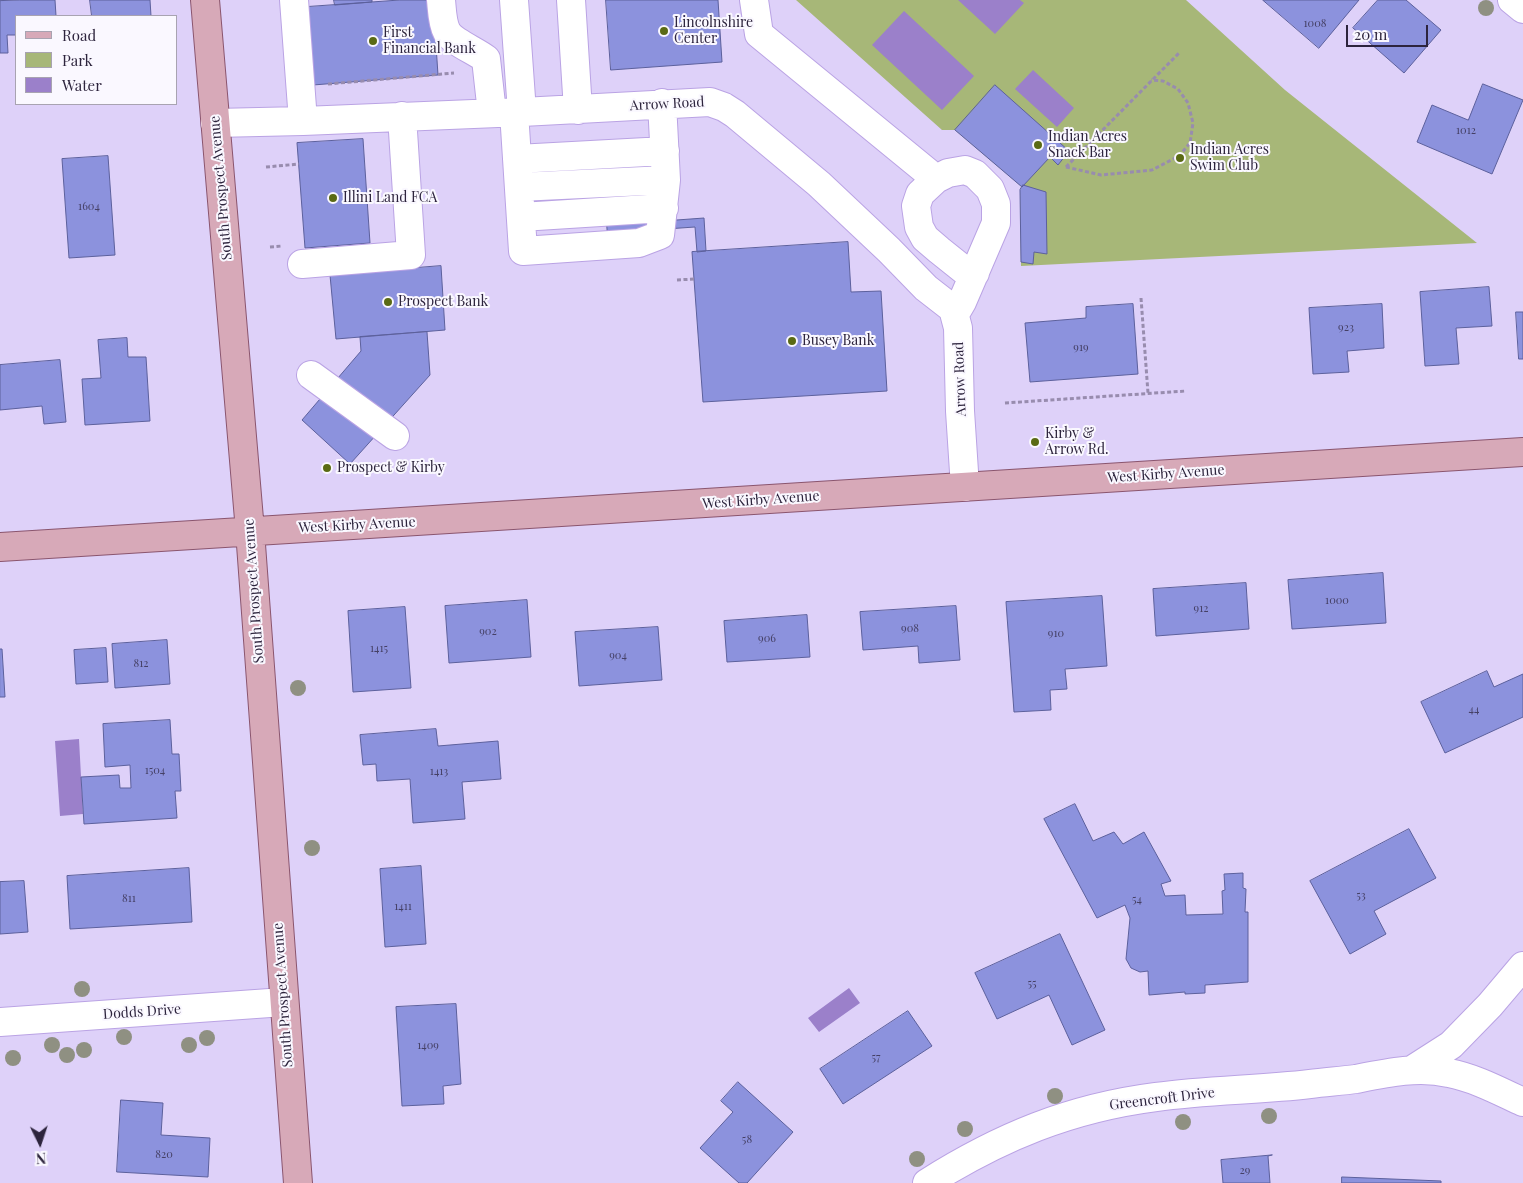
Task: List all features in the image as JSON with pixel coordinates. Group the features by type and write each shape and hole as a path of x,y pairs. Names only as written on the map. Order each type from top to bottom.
{"main road":[{"name":"South Prospect Avenue","path":"205,0 250,532 298,1183"},
{"name":"West Kirby Avenue","path":"0,547 1523,452"}],"street":[{"path":"294,0 302,121"},
{"path":"441,0 447,32 458,42 476,51 486,59 509,112"},
{"path":"514,0 509,112 520,195 523,251 639,243 660,235 665,187 662,103"},
{"path":"571,0 578,110"},
{"path":"754,0 759,34 936,180"},
{"path":"1512,0 1523,9"},
{"name":"Arrow Road","path":"215,123 578,110 662,103 710,102 724,107 819,184 926,288 953,309 958,328 960,412 965,487"},
{"path":"302,264 411,255 402,116"},
{"path":"955,314 962,302 996,223 996,204 990,189 975,174 965,170 948,173 936,180 920,194 916,206 920,227 925,238 964,270 974,273"},
{"path":"520,195 665,187"},
{"path":"520,195 665,187"},
{"path":"311,375 395,436"},
{"name":"Greencroft Drive","path":"1412,1070 1451,1045 1490,1005 1523,966"},
{"name":"Dodds Drive","path":"0,1022 284,1002"},
{"name":"Greencroft Drive","path":"928,1183 946,1171 1014,1135 1063,1116 1112,1104 1157,1096 1304,1085 1412,1070 1448,1072 1475,1080 1523,1102"}],"path":[{"path":"1151,80 1163,80 1178,89 1188,102 1193,123 1190,143 1180,156 1152,170 1100,175 1066,167 1151,80 1180,52"},
{"path":"300,87 456,73"},
{"path":"266,166 298,164"},
{"path":"677,280 694,280"},
{"path":"1141,298 1148,393"},
{"path":"1005,403 1186,391"}],"green space":[{"name":"Indian Acres Swim Club","path":"796,0 1186,0 1285,90 1477,243 1021,266 1020,190 1022,187 955,130 942,130"}],"water":[{"path":"958,0 1020,0 1024,3 995,34"},
{"path":"904,11 974,76 942,110 872,45"},
{"path":"1033,70 1074,108 1057,127 1015,89"},
{"path":"79,739 83,814 60,816 55,741"},
{"path":"849,988 860,1003 819,1032 808,1018"}],"building":[{"path":"55,0 56,15 15,15 15,35 7,35 8,53 0,53 0,1"},
{"path":"90,0 150,0 151,15 92,15"},
{"path":"334,0 372,0 372,2 335,5"},
{"name":"First Financial Bank","path":"400,0 433,0 438,75 313,85 307,7"},
{"name":"Lincolnshire Center","path":"606,0 718,0 722,62 611,70"},
{"path":"1263,0 1359,0 1319,48"},
{"path":"1378,0 1406,0 1441,30 1404,73 1353,28"},
{"path":"1483,84 1523,100 1492,174 1417,142 1432,105 1468,120"},
{"path":"995,85 1069,151 1058,165 1050,157 1022,187 955,130"},
{"path":"363,139 370,243 305,248 297,143"},
{"path":"630,143 636,223 704,218 706,251 697,252 695,227 637,231 609,257 601,145"},
{"path":"108,156 115,255 69,258 62,159"},
{"path":"1023,185 1046,192 1047,254 1034,252 1033,264 1021,262 1020,190"},
{"name":"Busey Bank","path":"848,242 851,292 881,291 887,391 703,402 692,252"},
{"name":"Prospect Bank","path":"441,266 445,330 336,339 330,275"},
{"path":"1489,287 1492,326 1456,328 1459,364 1425,366 1420,292"},
{"path":"1133,304 1138,374 1030,382 1025,323 1086,318 1086,307"},
{"path":"1382,304 1384,348 1347,351 1349,372 1313,374 1309,308"},
{"path":"1516,312 1523,312 1523,359 1519,359"},
{"path":"427,332 430,375 350,464 302,420 361,351 360,337"},
{"path":"127,338 128,357 146,357 150,421 85,425 82,379 101,378 98,340"},
{"path":"60,360 66,422 44,424 42,406 0,410 0,365"},
{"path":"1383,573 1386,623 1292,629 1288,580"},
{"path":"1246,583 1249,629 1156,636 1153,589"},
{"path":"1102,596 1107,666 1065,669 1067,689 1050,690 1051,710 1014,712 1006,602"},
{"path":"527,600 531,657 449,663 445,606"},
{"path":"956,606 960,660 919,663 918,646 863,650 860,612"},
{"path":"405,607 411,688 353,692 348,611"},
{"path":"807,615 810,657 727,662 724,621"},
{"path":"658,627 662,680 579,686 575,632"},
{"path":"167,640 170,684 115,688 112,644"},
{"path":"106,648 108,682 76,684 74,650"},
{"path":"0,649 2,649 5,697 0,697"},
{"path":"1487,671 1494,687 1523,674 1523,717 1445,753 1421,702"},
{"path":"170,720 172,754 179,754 181,791 175,791 177,818 84,824 81,777 119,775 120,788 131,788 130,765 105,767 103,724"},
{"path":"436,729 438,746 498,741 501,779 462,782 465,819 413,823 410,779 377,781 376,764 363,765 360,735"},
{"path":"1075,804 1093,841 1114,832 1123,844 1144,832 1171,881 1161,884 1165,896 1185,895 1186,915 1223,914 1222,891 1225,890 1224,874 1243,873 1243,888 1246,889 1245,912 1248,912 1248,982 1205,985 1205,993 1185,994 1185,992 1149,995 1148,971 1140,972 1131,968 1126,959 1130,918 1125,905 1097,918 1044,819"},
{"path":"1409,829 1436,878 1374,911 1386,934 1350,954 1310,881"},
{"path":"421,866 426,944 385,947 380,869"},
{"path":"189,868 192,922 70,929 67,876"},
{"path":"24,881 28,932 0,934 0,882"},
{"path":"1060,934 1105,1030 1072,1045 1049,995 997,1019 975,973"},
{"path":"456,1004 461,1084 443,1086 444,1104 402,1106 396,1007"},
{"path":"908,1011 932,1046 843,1104 820,1069"},
{"path":"738,1082 793,1132 747,1183 739,1183 700,1148 733,1112 721,1101"},
{"path":"121,1100 163,1103 161,1135 210,1138 208,1177 117,1172"},
{"path":"1272,1155 1268,1156 1270,1183 1223,1183 1221,1160"},
{"path":"1342,1177 1441,1181 1441,1183 1342,1183"}],"place":[{"name":"Lincolnshire Center","path":"664,31"},
{"name":"First Financial Bank","path":"373,41"},
{"name":"Indian Acres Snack Bar","path":"1038,145"},
{"name":"Indian Acres Swim Club","path":"1180,158"},
{"name":"Illini Land FCA","path":"333,198"},
{"name":"Prospect Bank","path":"388,302"},
{"name":"Busey Bank","path":"792,341"},
{"name":"Kirby & Arrow Rd.","path":"1035,442"},
{"name":"Prospect & Kirby","path":"327,468"}]}
